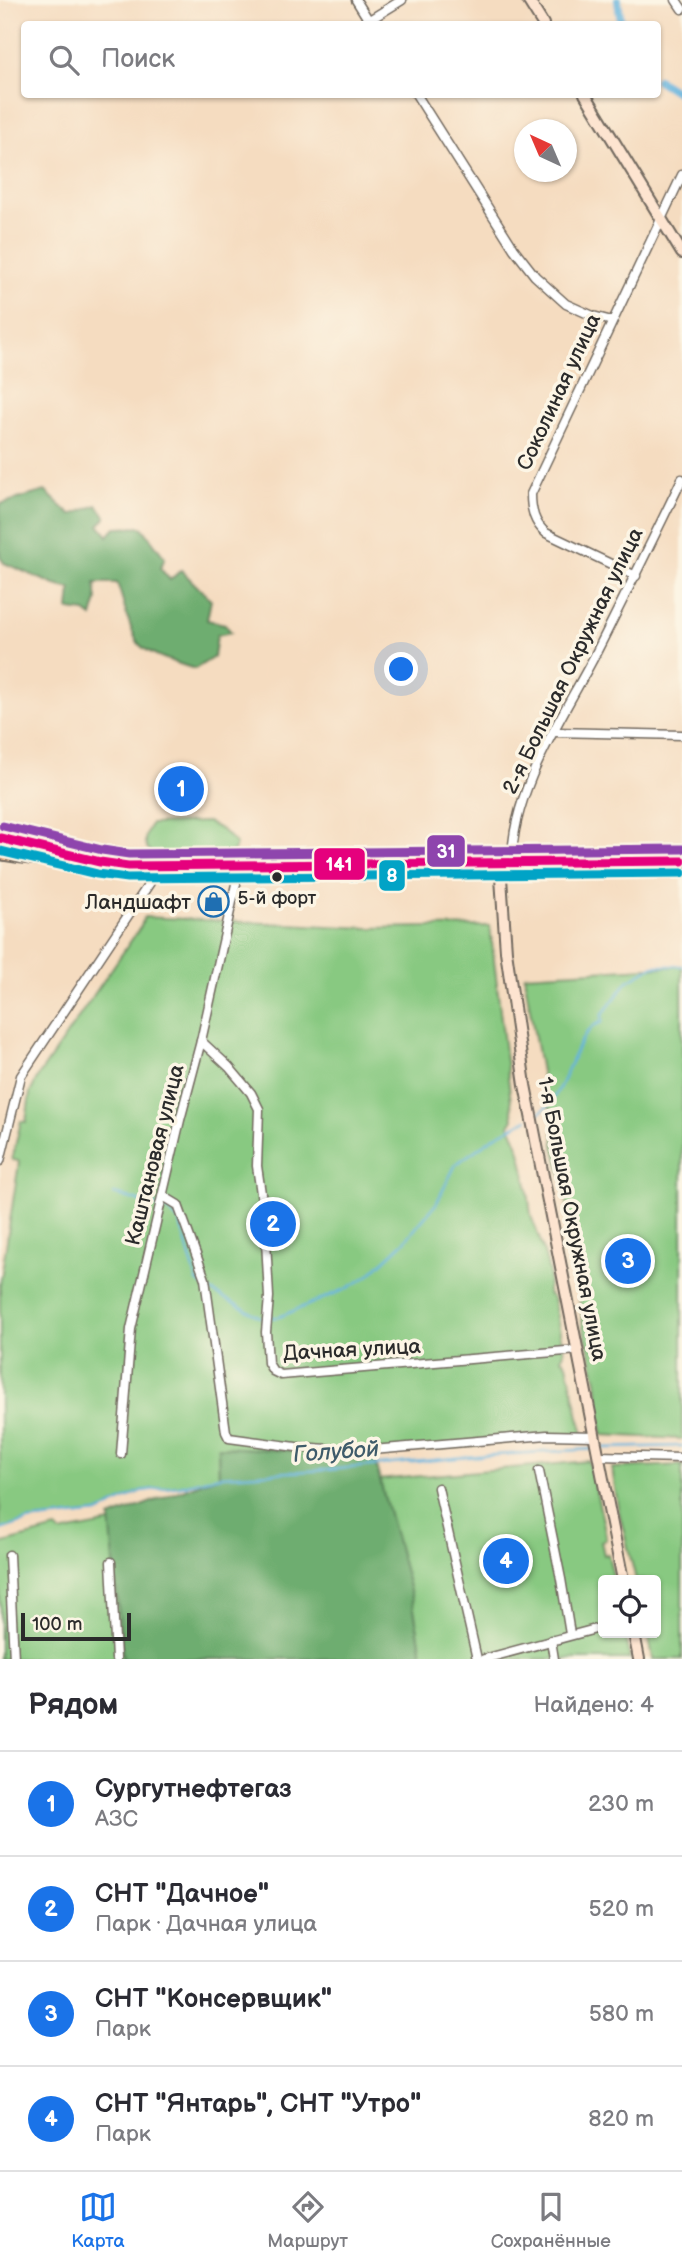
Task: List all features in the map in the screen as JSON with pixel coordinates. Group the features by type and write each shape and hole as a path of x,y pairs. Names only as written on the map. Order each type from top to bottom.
{"main road":[{"path":"0,838 128,866"},
{"path":"0,853 69,863 128,866 682,861"}],"street":[{"path":"356,0 367,21"},
{"path":"371,21 402,0"},
{"path":"528,0 541,21"},
{"path":"676,0 682,9"},
{"path":"419,98 514,249 535,276 566,304 611,321"},
{"path":"588,98 682,253"},
{"name":"Соколиная улица","path":"636,576 546,533 539,527 531,505 531,494 682,175"},
{"name":"2-я Большая Окружная улица","path":"506,863 512,849 521,805 554,732 636,576 682,479"},
{"path":"554,732 682,735"},
{"name":"1-я Большая Окружная улица","path":"506,863 506,951 516,1032 622,1575"},
{"path":"0,1161 21,1076 153,878 158,866"},
{"name":"Каштановая улица","path":"121,1454 131,1329 201,1041 240,866"},
{"name":"Дачная улица","path":"201,1041 229,1067 251,1093 259,1109 257,1166 265,1221 269,1297 266,1332 268,1363 273,1371 281,1376 578,1350"},
{"path":"163,1196 178,1205 205,1279 229,1438 296,1447 361,1451 547,1435 595,1439"},
{"path":"599,1456 682,1458"},
{"path":"539,1471 570,1634"},
{"path":"438,1488 477,1659"},
{"path":"9,1555 14,1659"},
{"path":"111,1562 116,1659"},
{"path":"490,1659 598,1627"},
{"path":"635,1638 639,1659"},
{"path":"551,1640 554,1659"}],"green space":[{"path":"45,491 71,515 97,505 106,517 99,525 108,536 115,528 142,527 165,558 160,568 170,580 181,570 211,600 207,620 225,624 231,632 217,635 214,657 195,669 166,659 140,645 133,633 117,583 95,583 97,600 92,617 85,612 69,610 71,589 4,563 0,557 0,504"},
{"path":"207,822 222,830 236,844 234,851 226,858 169,858 156,855 148,849 145,839 151,824"},
{"path":"144,917 368,928 490,926 513,1119 509,1125 520,1151 531,1216 548,1266 548,1294 553,1298 564,1352 562,1358 567,1364 583,1435 373,1455 218,1447 219,1476 180,1486 141,1491 98,1513 27,1521 0,1530 0,1285 19,1161 12,1160 21,1121 26,1122 30,1093 39,1075 141,926"},
{"path":"682,966 682,1439 602,1435 597,1381 583,1327 566,1195 554,1145 553,1116 545,1095 524,975"},
{"path":"218,1447 373,1455 412,1598 423,1659 123,1659 110,1518 219,1476"},
{"path":"589,1461 605,1530 606,1539 601,1541 604,1555 608,1554 613,1575 598,1575 598,1638 625,1638 630,1659 423,1659 412,1598 378,1480"},
{"path":"682,1465 682,1659 653,1659 649,1638 661,1638 661,1575 635,1575 618,1508 612,1468"},
{"path":"111,1523 123,1659 0,1659 0,1544 56,1529 60,1533"}],"waterway":[{"path":"618,0 621,21"},
{"path":"661,82 682,95"},
{"path":"534,1116 555,1096 583,1038 602,1022 602,1015 628,981 654,966 682,966"},
{"path":"209,1290 262,1318 279,1317 346,1289 368,1276 404,1242 436,1204 456,1164 497,1135 528,1119"},
{"path":"114,1194 167,1209 180,1223 197,1281 204,1286"},
{"name":"Голубой","path":"602,1448 682,1446"},
{"name":"Голубой","path":"0,1530 27,1521 98,1513 141,1491 180,1486 219,1476 595,1449"}],"transit line":[{"name":"31","path":"3,826 129,854 682,849"},
{"name":"141","path":"0,838 128,866 682,861"},
{"name":"8","path":"0,851 97,874 127,878 682,873"}],"place":[{"name":"Сургутнефтегаз","path":"181,789"},
{"name":"5-й форт","path":"277,877"},
{"name":"Ландшафт","path":"214,902"},
{"name":"СНТ \"Дачное\"","path":"273,1224"},
{"name":"СНТ \"Консервщик\"","path":"628,1261"},
{"name":"СНТ \"Янтарь\", СНТ \"Утро\"","path":"506,1561"}]}
